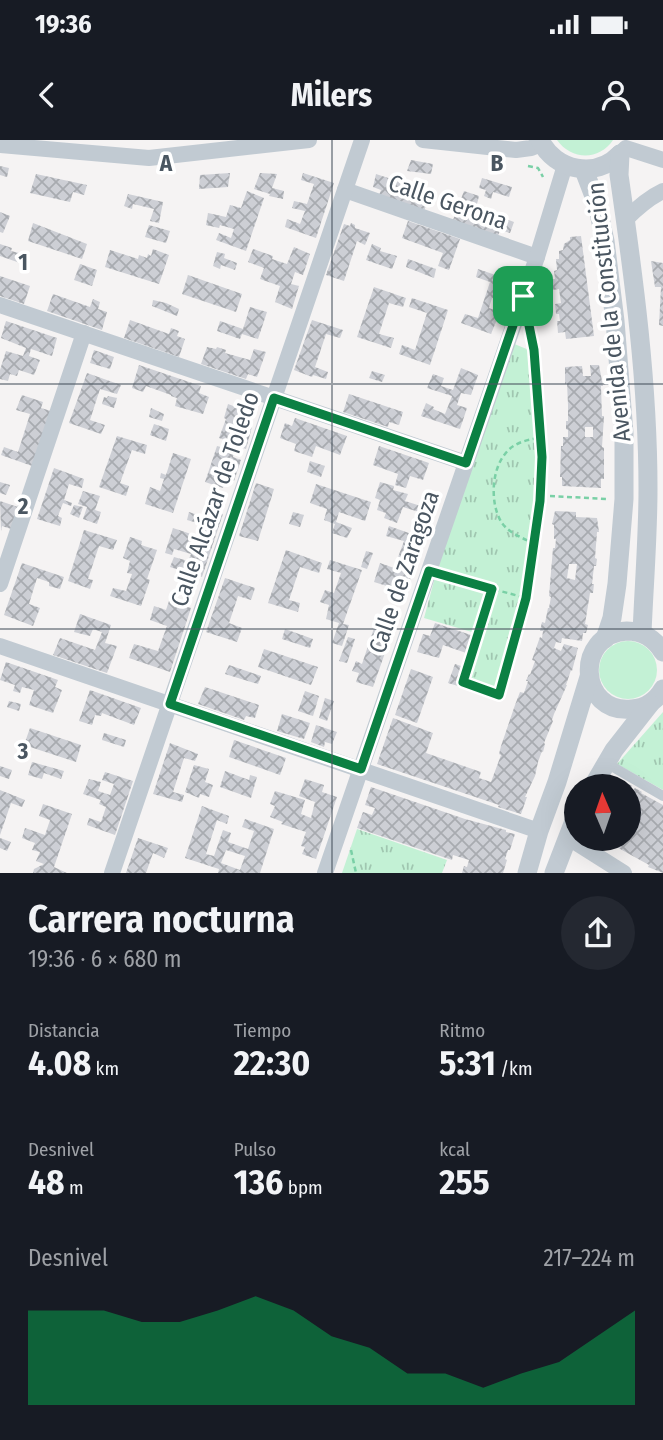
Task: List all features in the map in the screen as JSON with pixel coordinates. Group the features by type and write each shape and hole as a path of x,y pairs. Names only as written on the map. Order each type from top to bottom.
{"street":[{"path":"0,145 149,158 309,140"},
{"name":"Calle Alcázar de Toledo","path":"112,873 362,140"},
{"path":"423,140 516,149 531,148 541,142 551,156 565,165 584,170 615,160 625,147 663,160"},
{"name":"Avenida de la Constitución","path":"625,147 619,175 640,333 656,640"},
{"name":"Calle de Zaragoza","path":"325,873 537,257 565,165"},
{"name":"Avenida de la Constitución","path":"584,170 597,204 605,241 624,433 624,499 617,584 612,618 605,639 591,657 589,677"},
{"name":"Calle Gerona","path":"345,190 537,257"},
{"path":"625,220 639,206 663,191"},
{"path":"0,305 466,463"},
{"path":"0,584 84,333"},
{"path":"605,639 616,633 629,631 656,640"},
{"path":"0,646 539,831"},
{"path":"589,677 601,700 612,707 638,709 657,696"},
{"path":"527,873 539,831 558,782 589,677"},
{"path":"600,774 614,750 657,696"},
{"path":"606,763 663,796"},
{"path":"554,873 564,845"},
{"path":"589,851 624,873"}],"path":[{"path":"525,165 538,168 545,184"},
{"path":"492,589 463,682 499,695 526,598 540,492 542,457 534,350 523,296"},
{"path":"534,544 514,534 502,522 493,500 495,475 505,454 520,442 540,438"},
{"path":"550,496 624,499"},
{"path":"429,571 526,598"}],"green space":[{"path":"557,140 613,140 600,152 585,155 570,151"},
{"path":"512,343 529,350 538,464 520,605 496,689 468,679 482,635 424,618 438,566"},
{"path":"628,641 639,643 652,654 657,670 655,681 644,694 628,699 617,697 604,686 599,670 601,659 612,646"},
{"path":"663,712 663,790 641,778 641,774 635,774 617,764"},
{"path":"357,829 447,860 442,873 342,873"}],"building":[{"path":"411,160 433,164 431,174 407,171"},
{"path":"0,166 9,168 7,177 0,175"},
{"path":"230,173 228,187 199,189 200,175"},
{"path":"260,173 277,174 272,188 284,191 283,199 254,189"},
{"path":"303,173 334,183 316,238 285,227 287,219 300,224 305,211 292,208 294,201 307,204 314,184 301,180"},
{"path":"36,174 87,185 84,195 73,192 70,202 30,193"},
{"path":"376,174 431,192 424,211 379,195 381,190 373,187"},
{"path":"482,178 512,187 509,197 493,192 491,199 484,196 486,190 479,188"},
{"path":"247,191 264,198 246,251 216,240 219,233 231,238 234,229 206,225 208,213 226,217 230,205 241,208"},
{"path":"464,191 479,196 476,208 514,222 510,233 500,230 498,236 453,220"},
{"path":"128,194 163,202 159,223 150,221 154,209 133,204 132,209 124,206"},
{"path":"0,212 10,216 3,233 0,232"},
{"path":"408,221 460,239 449,270 438,266 443,253 402,238"},
{"path":"33,223 87,244 82,259 28,241"},
{"path":"351,223 355,228 370,233 365,245 357,241 344,281 326,275 344,224 350,226"},
{"path":"149,225 170,231 166,243 145,237"},
{"path":"581,236 594,336 566,339 565,332 558,333 557,321 560,321 555,304 561,303 559,289 553,290 552,279 555,279 554,271 557,270 556,259 559,259 559,251 563,250 570,237"},
{"path":"0,244 23,254 20,263 0,256"},
{"path":"372,244 381,248 380,251 397,256 392,269 366,260"},
{"path":"294,247 310,254 303,275 295,272 291,284 299,286 292,309 275,302 280,286 260,279 264,268 248,262 253,249 287,264"},
{"path":"153,249 169,255 159,284 105,267 110,250 138,259 139,255 147,258 148,254 151,256"},
{"path":"217,252 225,254 224,258 237,263 235,270 221,265 220,269 213,266"},
{"path":"408,259 436,269 434,278 406,267"},
{"path":"651,261 663,263 663,326 659,325 661,287 655,287"},
{"path":"80,264 97,270 92,286 74,280"},
{"path":"478,269 510,280 503,302 492,298 489,308 500,312 491,334 461,323 465,314 478,318 490,282 476,277"},
{"path":"188,275 242,294 236,312 182,294"},
{"path":"0,276 30,286 24,304 0,296"},
{"path":"374,287 406,298 403,307 389,303 379,334 394,338 391,348 357,337"},
{"path":"53,294 90,307 93,299 100,302 98,309 107,312 102,330 47,311"},
{"path":"412,298 448,310 430,365 399,354 402,345 415,350 427,313 409,307"},
{"path":"153,300 179,309 177,316 152,306"},
{"path":"250,307 267,312 258,339 242,334 240,339 217,331 220,321 243,329"},
{"path":"130,320 169,334 171,328 179,331 177,336 185,339 179,357 124,338"},
{"path":"312,320 343,330 340,338 326,334 315,367 328,372 326,379 294,370"},
{"path":"6,321 57,338 52,356 31,349 29,356 40,360 34,375 19,370 17,376 10,374 8,381 0,379 6,351 23,356 26,348 1,338"},
{"path":"207,347 217,347 226,350 225,353 250,360 254,349 266,352 257,377 248,374 246,379 201,364"},
{"path":"94,350 114,357 110,369 90,363"},
{"path":"139,365 201,386 199,393 209,397 203,414 175,406 177,398 171,395 146,386 143,392 132,388"},
{"path":"590,365 599,365 603,386 604,479 601,479 601,488 562,486 561,446 563,437 568,437 565,367 582,366 583,376 591,376","holes":["585,427 593,427 593,437 585,437"]},
{"path":"461,368 478,375 471,395 461,393 457,405 467,408 460,429 421,416 426,403 445,414 452,396 427,388 433,374 444,378 441,386 453,390"},
{"path":"372,371 385,375 382,382 369,378"},
{"path":"87,373 121,385 117,394 100,389 90,420 105,425 101,434 69,423"},
{"path":"349,394 403,412 399,425 389,422 388,427 343,412"},
{"path":"22,395 43,402 41,408 51,411 32,466 1,455 4,447 18,452 30,414 16,410"},
{"path":"104,397 117,398 114,408 102,404"},
{"path":"228,404 249,412 245,424 252,427 246,449 237,446 234,452 233,457 241,460 234,481 226,478 223,488 205,482 217,446 225,448 228,441 219,438"},
{"path":"151,408 164,414 162,421 149,417"},
{"path":"295,418 347,436 340,455 316,446 312,457 294,451 296,444 280,438 285,423 292,426"},
{"path":"154,424 169,429 166,441 150,435"},
{"path":"117,436 147,445 145,454 132,450 120,483 129,486 126,496 99,487"},
{"path":"379,446 429,463 423,480 410,476 406,488 395,485 398,474 373,465"},
{"path":"173,453 191,459 173,513 145,504 150,487 160,491 164,479 160,478 161,473 166,475"},
{"path":"310,461 325,466 321,477 307,472"},
{"path":"54,468 84,479 82,488 69,484 64,500 72,503 71,506 63,503 58,516 62,518 60,526 37,519"},
{"path":"0,482 10,485 6,495 0,493"},
{"path":"380,482 394,486 393,490 408,494 405,501 427,508 425,514 403,507 397,523 384,518 386,513 377,510 380,500 375,498"},
{"path":"256,483 274,489 258,541 239,536"},
{"path":"316,484 371,502 365,521 339,512 336,522 352,528 347,538 332,533 335,524 324,520 327,509 310,503"},
{"path":"83,491 100,496 95,510 101,512 97,524 83,519 87,507 78,504"},
{"path":"0,501 18,507 11,529 2,526 1,531"},
{"path":"74,505 83,507 79,518 70,514"},
{"path":"213,511 223,514 202,577 170,567 174,557 188,561 191,554 174,549 172,555 165,553 173,528 197,536 201,524 187,520 189,512 210,519"},
{"path":"555,511 576,512 576,517 597,518 597,559 594,566 593,593 590,593 585,624 588,625 586,633 583,633 582,641 562,638 561,643 556,642 554,648 561,651 564,644 578,648 521,814 377,764 393,718 433,733 426,753 481,772 479,778 491,782 515,705 520,692 524,693 535,661 532,660 540,637 542,638 543,631 540,631 542,622 545,623 551,597 553,548 556,539 552,524","holes":["569,564 577,564 575,580 567,578"]},
{"path":"293,512 304,515 300,527 289,524"},
{"path":"389,526 423,538 416,559 408,556 404,568 413,571 406,592 374,582 380,563 394,568 404,541 386,536"},
{"path":"84,530 117,540 113,550 99,546 88,579 93,580 90,589 68,581"},
{"path":"130,537 142,541 141,545 157,550 141,606 110,596 113,588 126,591 132,574 127,573 130,561 123,558"},
{"path":"286,550 322,563 319,573 300,567 289,600 300,603 298,612 268,603"},
{"path":"366,551 373,553 367,569 361,567"},
{"path":"330,560 362,570 343,624 349,625 342,646 332,643 339,623 326,619 329,605 320,602 325,590 334,593 341,573 327,569"},
{"path":"22,563 64,577 60,589 37,578 29,604 40,608 33,626 4,615"},
{"path":"225,578 255,588 251,600 238,596 229,623 242,628 237,642 206,632"},
{"path":"169,601 191,608 170,672 129,658 134,644 158,651 167,626 150,620 154,606 166,610"},
{"path":"80,614 111,625 105,643 117,646 107,673 53,655 60,638 95,650 102,632 93,629 90,636 74,632"},
{"path":"435,623 474,636 469,654 443,645 439,658 417,652 423,634 430,636"},
{"path":"374,628 392,633 373,687 356,682 359,673 352,671 356,661 362,664"},
{"path":"285,629 313,639 310,648 282,639"},
{"path":"348,637 355,639 347,663 339,661"},
{"path":"264,649 318,667 311,685 258,667"},
{"path":"6,662 58,680 55,687 62,690 53,713 29,705 34,690 22,687 20,693 13,691 15,685 0,680"},
{"path":"455,664 464,667 458,686 448,683"},
{"path":"229,665 261,676 258,684 225,674"},
{"path":"411,669 433,677 417,723 395,715"},
{"path":"205,687 259,705 255,718 246,716 244,720 198,704"},
{"path":"90,690 141,708 134,725 102,713 101,716 95,715 92,725 79,721"},
{"path":"305,691 319,696 313,716 298,711"},
{"path":"325,698 334,701 327,721 319,718"},
{"path":"9,701 21,704 19,711 7,707"},
{"path":"282,714 310,723 304,739 277,731"},
{"path":"316,725 337,732 332,744 325,742 324,747 311,742"},
{"path":"30,728 81,745 76,762 24,745"},
{"path":"104,733 126,740 124,747 102,740"},
{"path":"234,740 286,758 280,775 229,757"},
{"path":"170,743 198,754 195,761 184,758 173,792 184,795 182,802 153,794"},
{"path":"32,762 64,771 61,779 44,773 42,779 28,775"},
{"path":"194,765 209,769 205,782 213,785 209,797 200,794 199,798 185,792"},
{"path":"0,766 12,770 9,779 0,776"},
{"path":"225,771 249,780 250,775 257,777 251,798 220,787"},
{"path":"105,772 133,781 115,835 87,825 89,818 101,822 106,807 99,804 101,800 83,794 89,779 101,782 98,791 110,795 114,784 102,780"},
{"path":"305,779 324,785 322,792 337,797 316,859 302,854 305,847 301,846 306,832 281,824 283,822 270,817 275,806 270,804 275,791 305,800 301,814 311,818 315,802 299,796"},
{"path":"371,787 515,834 505,859 507,860 503,873 462,873 469,860 453,855 452,860 357,828 363,812 372,815 375,808 365,805"},
{"path":"0,790 25,800 22,807 11,803 0,835"},
{"path":"641,793 663,805 663,873 648,867 649,865 624,851 641,851"},
{"path":"43,804 72,814 54,867 67,873 33,873 34,869 44,864 36,861 40,852 32,850 35,843 22,838 25,828 45,835 50,820 39,816"},
{"path":"202,806 229,816 227,824 217,820 206,854 214,856 223,830 231,833 228,842 248,849 254,831 242,827 245,819 274,829 260,873 218,873 219,869 185,858","holes":["226,850 245,856 240,870 221,863"]},
{"path":"0,838 11,842 7,851 0,848"},
{"path":"138,838 168,848 164,858 153,853 146,873 126,873"}],"route":[{"path":"523,296 534,350 542,457 540,501 526,598 499,695 463,682 492,589 429,571 361,769 170,704 274,398 466,463 523,296"}]}
